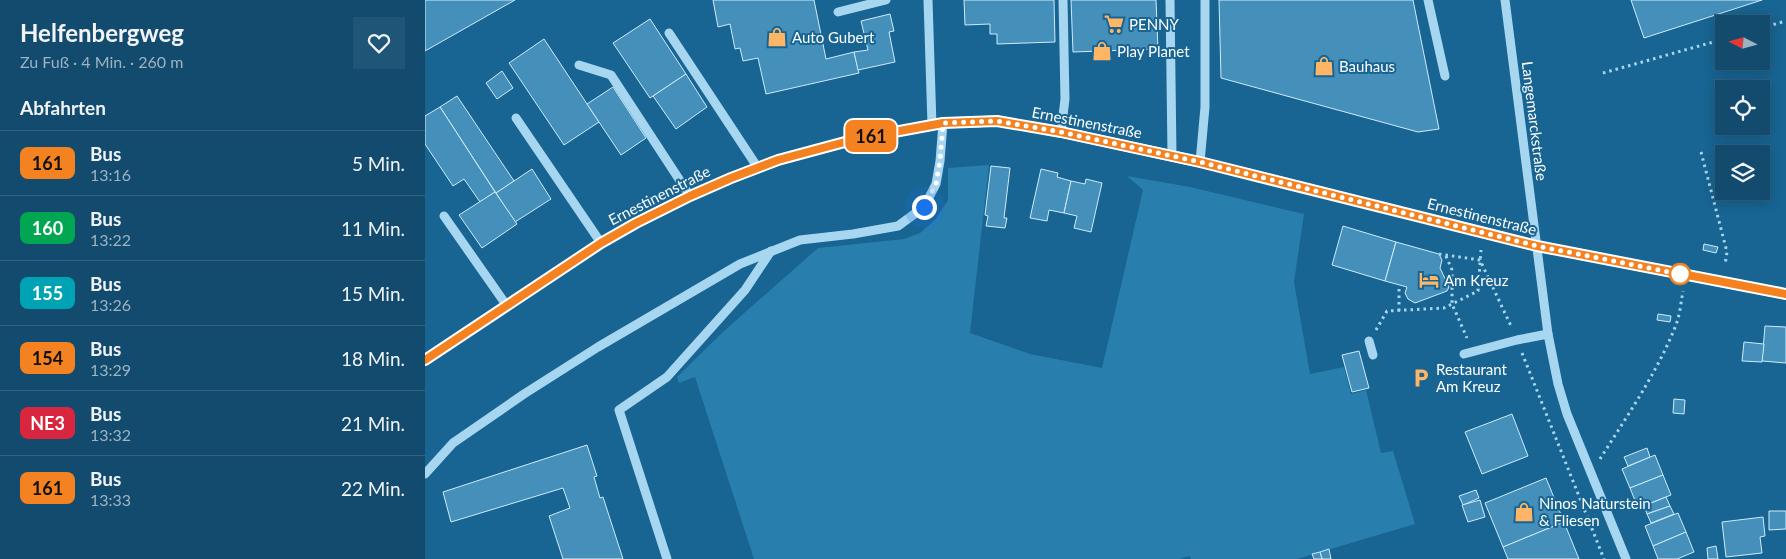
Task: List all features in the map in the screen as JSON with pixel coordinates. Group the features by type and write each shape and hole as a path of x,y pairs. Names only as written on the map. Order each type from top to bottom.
{"main road":[{"name":"Ernestinenstraße","path":"425,360 601,243 690,196 731,178 778,160 856,139 937,124 997,121 1061,132 1200,162 1537,246 1786,294"}],"street":[{"path":"837,12 886,0"},
{"path":"425,474 453,443 524,394 598,347 740,264 801,240 853,234 897,226 924,207 936,184 940,161 928,0"},
{"path":"1061,132 1065,99 1063,0"},
{"path":"1170,0 1173,156"},
{"path":"1200,162 1205,107 1205,0"},
{"path":"1428,0 1445,76"},
{"name":"Langemarckstraße","path":"1505,0 1548,334 1558,384 1567,414 1627,559"},
{"path":"669,33 758,168"},
{"path":"579,65 611,75 690,196"},
{"path":"516,118 601,243"},
{"path":"444,216 507,306"},
{"path":"667,559 619,410 667,377 745,290 771,251"},
{"path":"1469,353 1548,334"},
{"path":"1369,341 1373,355"}],"path":[{"path":"1770,25 1786,21"},
{"path":"1603,73 1715,42"},
{"path":"1701,152 1727,252 1721,282"},
{"path":"1369,341 1387,311 1444,308 1478,291 1482,233"},
{"path":"1439,254 1480,260"},
{"path":"1445,256 1452,270 1452,304 1469,353"},
{"path":"1480,260 1517,340 1603,559"},
{"path":"1591,474 1639,397 1677,324 1687,276"},
{"path":"1399,285 1399,311"}],"shaded area":[{"path":"989,165 970,333 1030,354 1102,368 1143,190 1127,176 1190,187 1304,214 1294,282 1310,374 1344,367 1351,394 1366,390 1381,453 1393,451 1415,524 1297,559 1191,559 1190,556 1179,559 754,559 695,377 679,383 677,377 725,330 818,248 904,239 920,233 935,220 948,200 948,168"}],"building":[{"path":"425,0 515,0 425,51"},
{"name":"Auto Gubert","path":"713,0 814,0 826,59 854,52 859,73 766,94 758,58 743,61 740,48 735,49 730,24 718,27"},
{"path":"964,0 1054,0 1055,42 997,44 997,34 990,34 990,24 965,25"},
{"name":"PENNY","path":"1071,0 1156,0 1158,49 1073,52"},
{"name":"Bauhaus","path":"1219,0 1413,0 1439,129 1418,132 1221,78"},
{"path":"1631,0 1762,0 1715,15 1644,38"},
{"path":"890,14 894,31 889,32 895,62 858,70 854,52 868,50 861,21"},
{"path":"650,19 686,74 650,98 613,43"},
{"path":"544,39 599,122 564,145 509,63"},
{"path":"502,71 513,88 497,99 486,83"},
{"path":"686,74 707,107 676,129 653,96"},
{"path":"613,87 646,138 621,155 587,104"},
{"path":"457,96 514,181 496,193 440,107"},
{"path":"440,107 495,192 480,202 464,179 453,186 425,144 425,116"},
{"path":"991,166 1010,168 1004,218 1007,218 1005,228 986,226 988,216 985,215"},
{"path":"532,169 551,199 515,222 496,193"},
{"path":"1041,169 1058,173 1057,177 1071,181 1064,213 1049,210 1047,221 1030,218"},
{"path":"1086,179 1102,183 1091,232 1074,228 1077,216 1064,213 1071,181 1085,184"},
{"path":"495,192 517,224 482,248 459,215"},
{"path":"1343,226 1396,242 1385,281 1332,265"},
{"path":"1396,242 1439,254 1442,260 1440,268 1449,287 1447,291 1415,303 1408,299 1405,293 1407,287 1385,281"},
{"path":"1704,244 1718,247 1716,253 1703,250"},
{"path":"1658,314 1671,316 1670,322 1657,320"},
{"path":"1765,326 1786,327 1786,363 1762,361"},
{"path":"1744,342 1764,344 1762,362 1742,361"},
{"path":"1359,351 1369,388 1352,392 1342,355"},
{"path":"1674,399 1685,400 1684,414 1673,413"},
{"path":"1512,414 1528,456 1482,474 1465,432"},
{"path":"587,445 597,476 594,477 600,498 603,497 623,559 563,559 549,516 570,508 563,488 451,522 443,492"},
{"path":"1647,448 1650,457 1628,466 1624,457"},
{"path":"1655,455 1663,475 1630,488 1622,469"},
{"path":"1663,475 1671,495 1638,508 1630,488"},
{"name":"Ninos Naturstein & Fliesen","path":"1546,478 1564,522 1503,547 1485,503"},
{"path":"1476,490 1479,498 1463,505 1459,496"},
{"path":"1666,497 1670,506 1647,514 1644,506"},
{"path":"1480,500 1485,517 1468,522 1462,505"},
{"path":"1670,506 1674,514 1651,523 1647,514"},
{"path":"1769,511 1786,511 1786,529 1769,530"},
{"path":"1678,513 1686,532 1653,546 1645,526"},
{"path":"1763,517 1765,536 1760,537 1762,553 1726,557 1722,522"},
{"path":"1564,522 1579,559 1508,559 1503,547"},
{"path":"1686,532 1694,552 1677,559 1658,559 1653,546"},
{"path":"1716,546 1718,559 1708,559 1707,548"},
{"path":"1329,549 1331,559 1322,559 1320,552"},
{"path":"1320,552 1322,559 1314,559 1312,554"}],"bus line":[{"name":"161","path":"425,360 601,243 690,196 778,160 856,139 943,123 997,121 1061,132 1200,162 1537,246 1786,294"}],"place":[{"name":"PENNY","path":"1114,24"},
{"name":"Auto Gubert","path":"777,37"},
{"name":"Play Planet","path":"1102,51"},
{"name":"Bauhaus","path":"1324,66"},
{"name":"Am Kreuz","path":"1429,280"},
{"name":"Restaurant Am Kreuz","path":"1421,378"},
{"name":"Ninos Naturstein & Fliesen","path":"1524,512"}],"route":[{"path":"924,207 936,184 943,123 997,121 1061,132 1200,162 1537,246 1680,274"}]}
